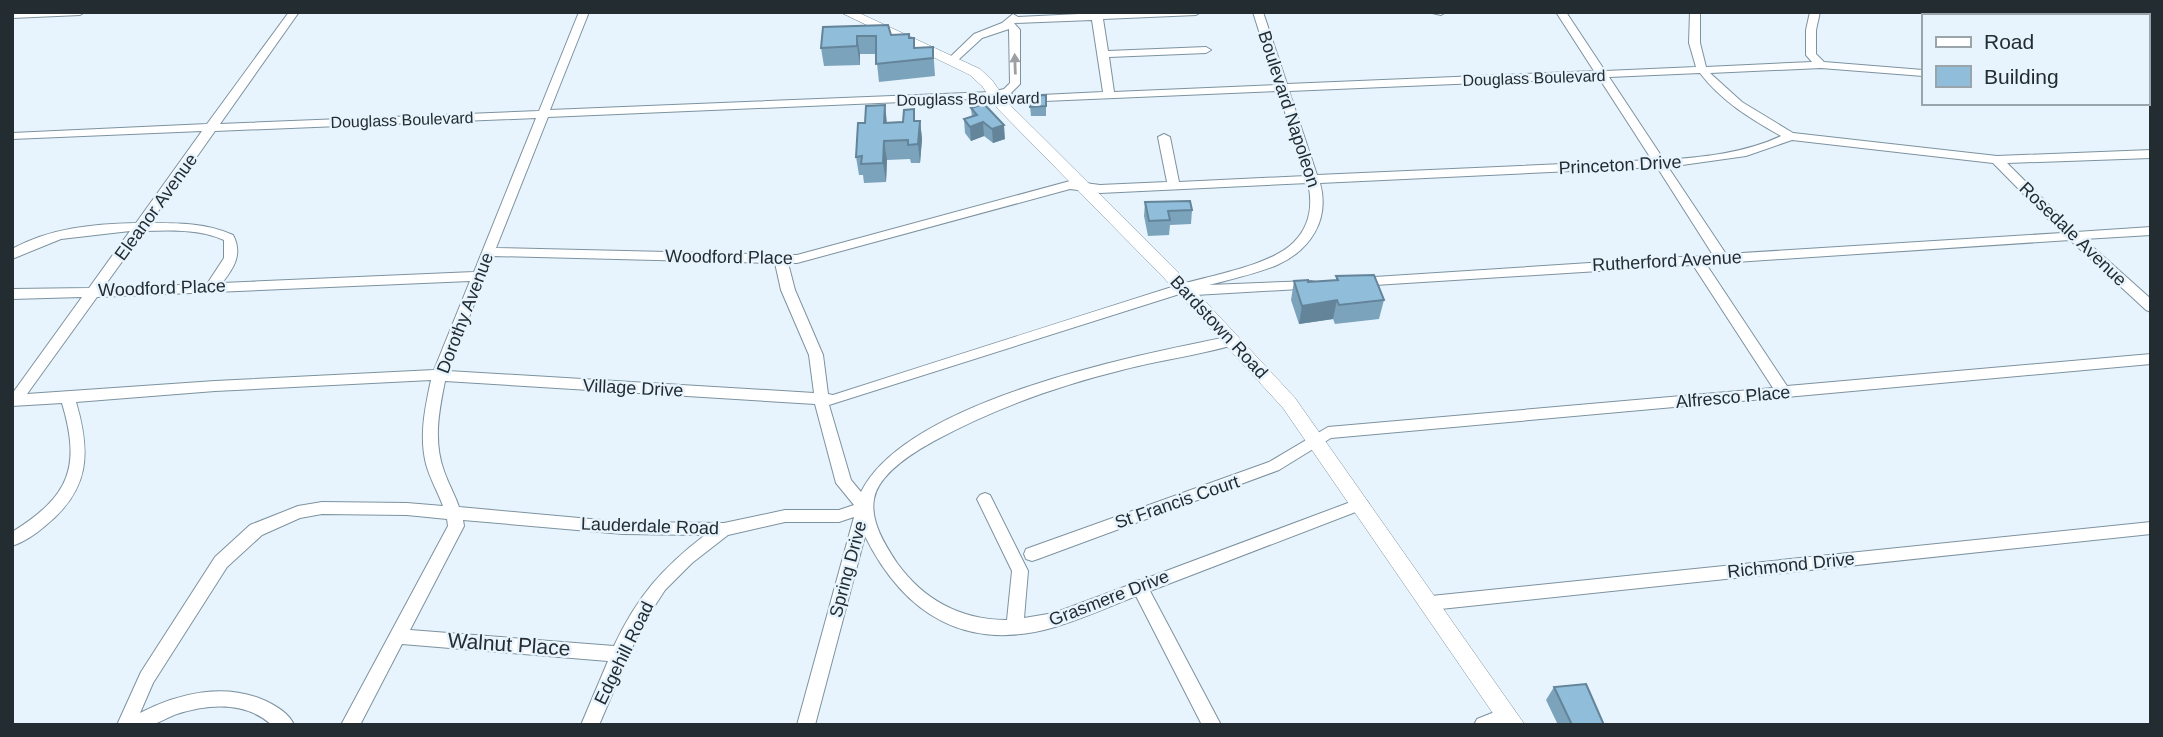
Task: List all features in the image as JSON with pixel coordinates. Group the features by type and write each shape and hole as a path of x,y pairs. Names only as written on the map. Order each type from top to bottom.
{"main road":[{"name":"Bardstown Road","path":"846,12 952,60 984,79 995,95 1183,288 1289,402 1511,720"}],"street":[{"path":"12,15 78,12"},
{"name":"Eleanor Avenue","path":"14,401 141,229 294,12"},
{"name":"Dorothy Avenue","path":"455,513 434,465 430,442 430,421 439,376 584,12"},
{"path":"952,60 978,36 1011,19 1196,12"},
{"name":"Boulevard Napoleon","path":"1183,288 1256,269 1292,251 1308,235 1317,212 1317,195 1312,178 1258,12"},
{"path":"1433,12 1441,12"},
{"path":"1561,12 1722,258"},
{"path":"1695,12 1696,52 1704,70 1738,104 1790,136"},
{"path":"1815,12 1811,30 1811,55 1821,65"},
{"path":"1097,16 1109,94"},
{"path":"995,95 1008,91 1015,84 1015,30 1011,19"},
{"path":"1103,54 1206,50"},
{"name":"Douglass Boulevard","path":"12,136 995,95 1021,99 1821,65 1922,74"},
{"path":"1164,136 1172,184"},
{"name":"Princeton Drive","path":"1085,187 1100,189 1659,164 1707,160 1778,143 1790,136 1997,160 2151,154"},
{"name":"Rosedale Avenue","path":"1997,160 2073,236 2151,307"},
{"name":"Woodford Place","path":"489,253 797,259 1069,185 1085,187"},
{"path":"12,255 43,240 69,233 201,227 225,234 231,241 231,258 212,287"},
{"name":"Rutherford Avenue","path":"1183,288 1199,291 1251,289 2151,231"},
{"path":"1696,259 1784,393"},
{"name":"Spring Drive","path":"781,260 788,290 820,369 820,398 844,483 865,507 806,725"},
{"name":"Woodford Place","path":"12,294 479,276"},
{"name":"Village Drive","path":"14,401 215,386 439,376 841,398 1183,288"},
{"path":"865,507 871,488 889,464 915,444 984,410 1046,384 1232,341"},
{"name":"Alfresco Place","path":"1317,440 1328,433 2151,359"},
{"path":"12,540 50,513 74,482 80,459 80,445 76,421 67,397"},
{"name":"St Francis Court","path":"1032,554 1274,466 1317,440"},
{"path":"985,499 1020,571 1015,627"},
{"name":"Grasmere Drive","path":"865,507 877,544 891,567 911,591 928,605 970,623 1015,627 1055,620 1360,504"},
{"name":"Lauderdale Road","path":"126,725 147,678 212,574 231,551 256,530 282,517 322,508 455,513 623,528 724,529 785,516 839,516 865,507"},
{"path":"350,725 456,526 455,513"},
{"name":"Richmond Drive","path":"1431,603 2151,528"},
{"name":"Edgehill Road","path":"590,725 621,654 657,589 673,570 724,529"},
{"path":"1139,586 1212,725"},
{"name":"Walnut Place","path":"397,636 621,654"},
{"path":"135,725 157,712 191,702 234,699 266,708 285,725"},
{"path":"1483,725 1511,720"}],"building":[{"path":"888,25 891,35 909,34 909,38 914,38 914,48 933,47 933,58 876,64 876,36 857,36 857,46 821,48 823,27"},
{"path":"1046,95 1046,106 1030,107 1029,96"},
{"path":"984,104 1004,125 992,129 983,122 970,127 964,119 977,115 971,108"},
{"path":"885,105 884,123 903,122 904,110 914,109 914,121 920,121 918,144 908,145 908,140 884,141 883,163 861,164 862,156 856,157 858,123 865,123 866,106"},
{"path":"1190,201 1192,210 1168,211 1170,220 1149,221 1145,202"},
{"path":"1374,275 1384,300 1339,305 1337,300 1302,306 1294,281 1338,280 1336,276"},
{"path":"1586,684 1604,725 1572,725 1554,687"}]}
